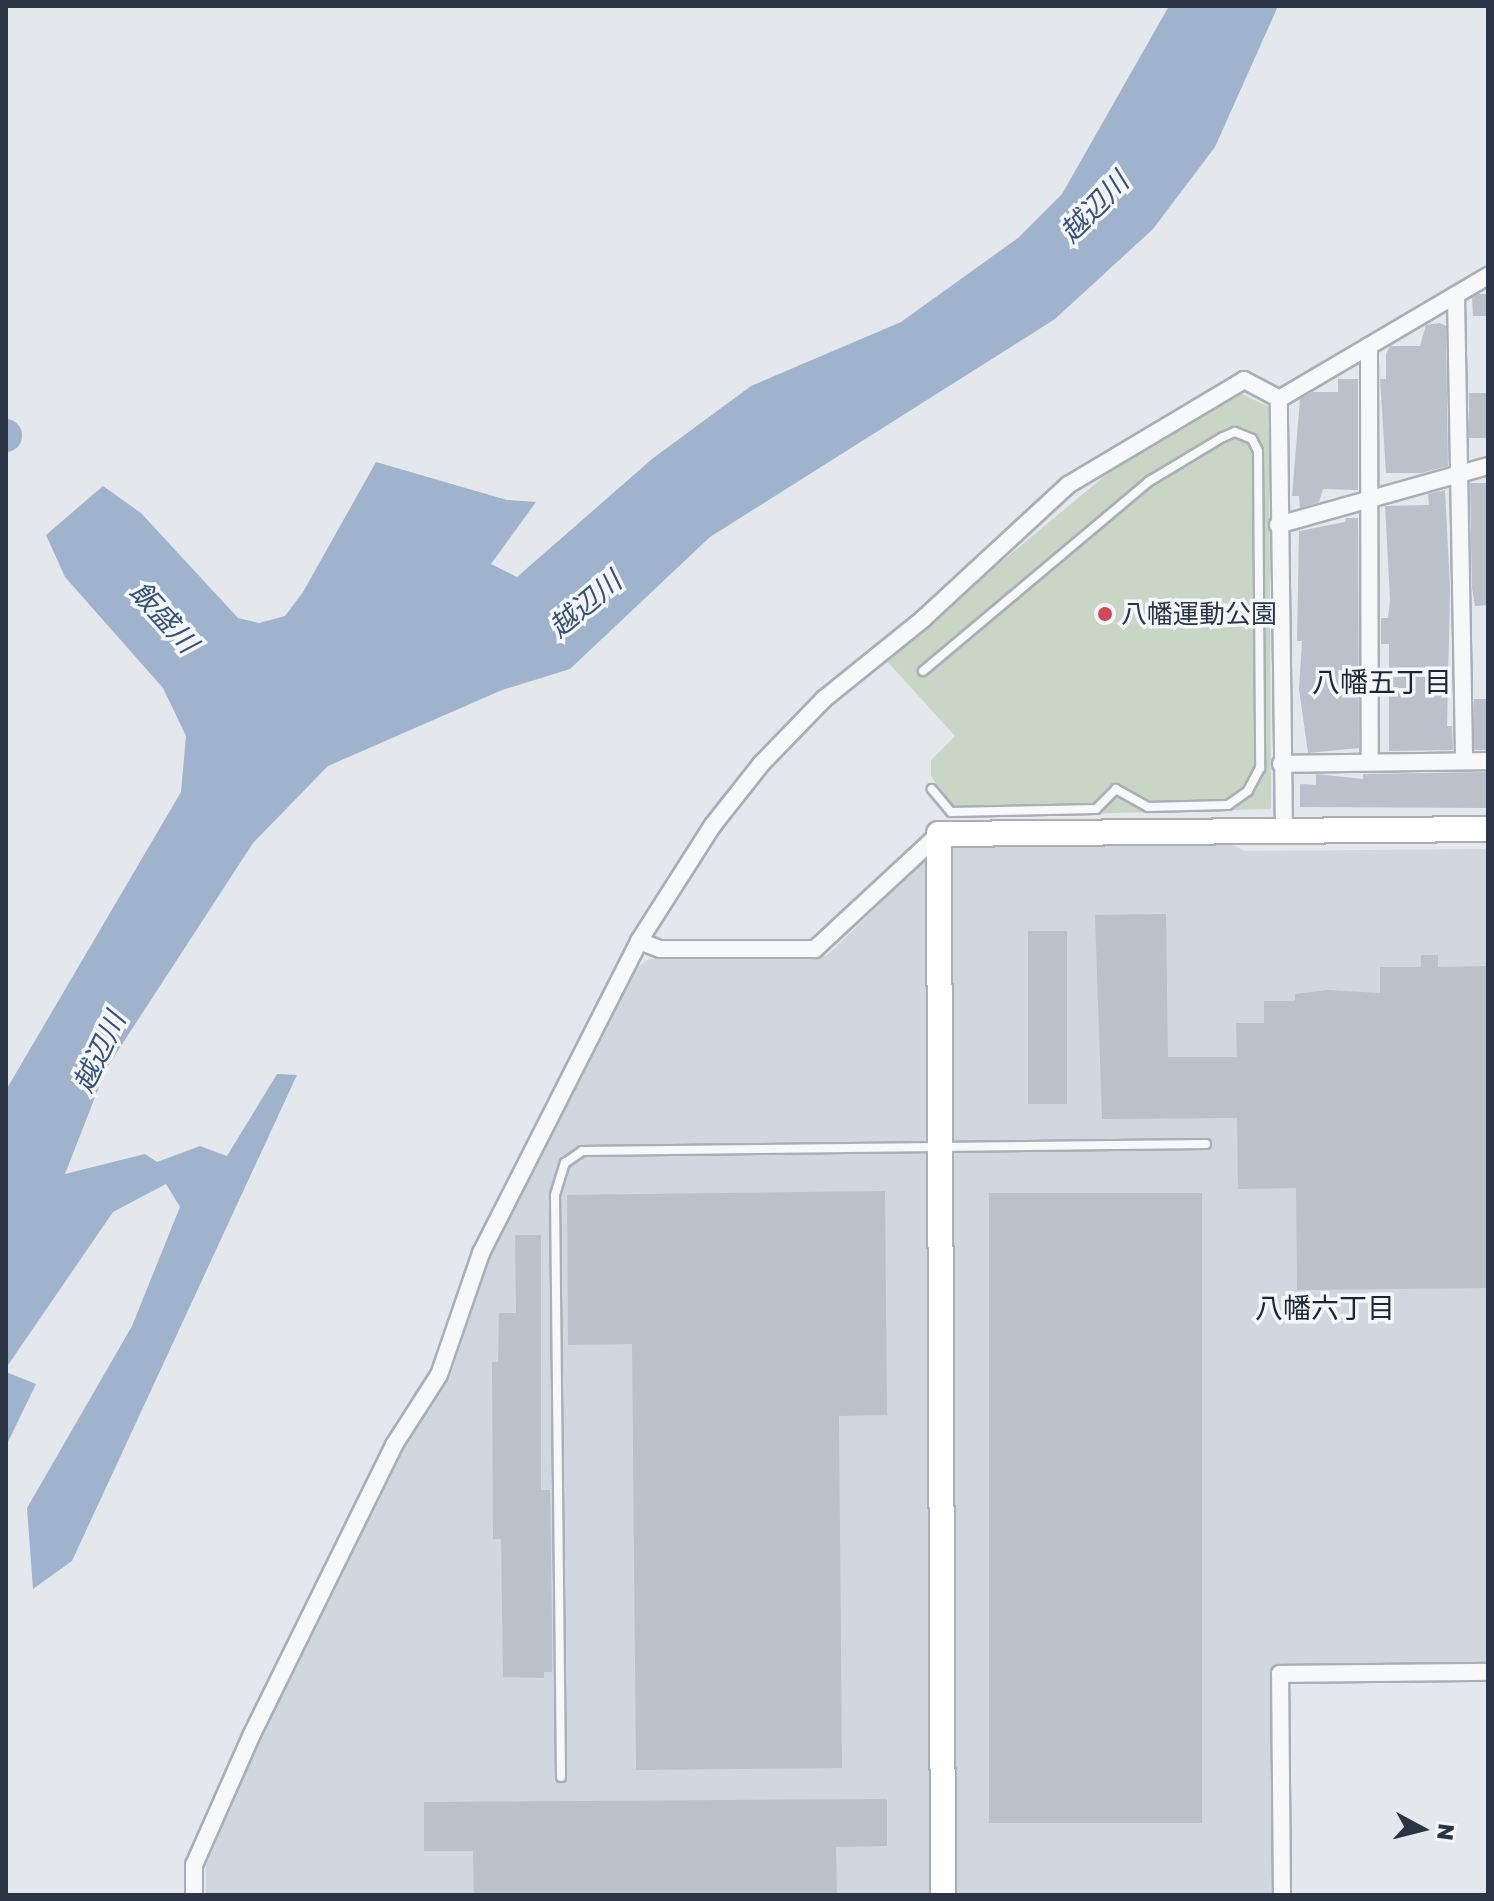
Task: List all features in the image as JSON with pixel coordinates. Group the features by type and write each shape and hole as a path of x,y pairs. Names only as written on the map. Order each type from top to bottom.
{"street":[{"path":"1279,399 1488,276"},
{"path":"1456,296 1464,761"},
{"path":"1369,346 1370,762"},
{"path":"194,1895 194,1865 252,1734 394,1445 439,1375 481,1253 639,941 713,825 787,734 923,619 1068,485 1244,380 1279,399"},
{"path":"1279,399 1278,525 1284,830"},
{"path":"1278,525 1488,466"},
{"path":"1281,764 1488,761"},
{"path":"639,941 660,949 815,949 948,827 1488,829"},
{"path":"943,1895 939,1147 948,827"},
{"path":"1282,1895 1280,1674 1488,1672"}],"lane":[{"path":"923,671 1103,514 1223,437 1235,432 1252,439 1258,451 1260,768 1248,791 1228,805 1148,807 1116,789 1096,809 948,827 932,789"},
{"path":"1258,479 1278,479"},
{"path":"561,1777 555,1195 565,1163 582,1151 1206,1144"}],"shaded area":[{"path":"1230,844 1245,851 1488,849 1488,1666 1273,1669 1274,1895 206,1895 206,1865 258,1746 404,1449 449,1380 490,1257 638,967 649,959 818,959 830,953 939,845"}],"green space":[{"name":"八幡運動公園","path":"1238,392 1269,407 1271,809 959,817 931,776 931,760 955,736 885,659 1132,453"}],"water":[{"path":"1169,6 1278,6 1215,147 1153,229 1055,319 710,537 570,669 502,690 328,766 253,843 106,1069 65,1174 145,1154 157,1162 200,1146 227,1156 277,1074 297,1075 72,1561 33,1589 27,1508 132,1326 180,1207 166,1184 113,1212 6,1368 6,1090 181,792 186,736 163,688 65,577 46,535 103,486 141,513 238,618 259,623 285,616 303,592 376,462 507,500 536,502 491,564 517,577 652,459 751,386 901,322 1018,238 1062,194"},
{"path":"6,1372 36,1384 6,1446"}],"building":[{"path":"1478,294 1488,294 1488,316 1473,316 1472,298"},
{"path":"1440,323 1446,326 1448,466 1422,473 1386,473 1380,379 1386,379 1386,354 1390,346 1420,346 1426,325"},
{"path":"1338,379 1358,379 1358,490 1323,489 1319,502 1300,508 1299,496 1292,496 1300,399 1313,392 1338,392"},
{"path":"1469,393 1488,393 1488,438 1469,438"},
{"path":"1470,483 1488,483 1488,605 1475,606 1472,588"},
{"path":"1445,490 1450,588 1447,726 1452,726 1453,750 1389,751 1389,644 1381,644 1381,618 1388,618 1390,599 1385,506 1429,505 1428,494"},
{"path":"1346,518 1358,518 1359,748 1308,753 1299,689 1302,641 1297,641 1299,531 1345,522"},
{"path":"1474,699 1488,699 1488,750 1474,750"},
{"path":"1488,772 1488,808 1300,807 1300,784 1316,785 1316,774 1363,779 1363,774"},
{"path":"1166,914 1168,1057 1237,1057 1236,1023 1264,1023 1264,1001 1295,1001 1295,994 1328,990 1380,993 1380,967 1421,967 1421,955 1438,955 1438,967 1488,966 1488,1288 1297,1290 1296,1188 1238,1189 1237,1118 1102,1119 1095,915"},
{"path":"1028,931 1067,931 1067,1104 1028,1104"},
{"path":"885,1191 887,1415 839,1416 842,1768 636,1770 632,1344 568,1345 567,1195"},
{"path":"989,1193 1202,1193 1202,1823 989,1823"},
{"path":"515,1235 541,1235 541,1490 550,1490 552,1619 552,1672 544,1672 544,1678 503,1677 501,1539 493,1539 492,1362 498,1362 499,1313 516,1313"},
{"path":"887,1799 887,1846 836,1847 837,1895 474,1895 473,1851 424,1851 424,1802"}],"place":[{"name":"八幡運動公園","path":"1105,614"}],"district":[{"name":"八幡五丁目","path":"1382,682"},
{"name":"八幡六丁目","path":"1325,1308"}],"water label":[{"name":"越辺川","path":"1094,207"},
{"name":"越辺川","path":"585,604"},
{"name":"飯盛川","path":"164,617"},
{"name":"越辺川","path":"99,1052"}]}
